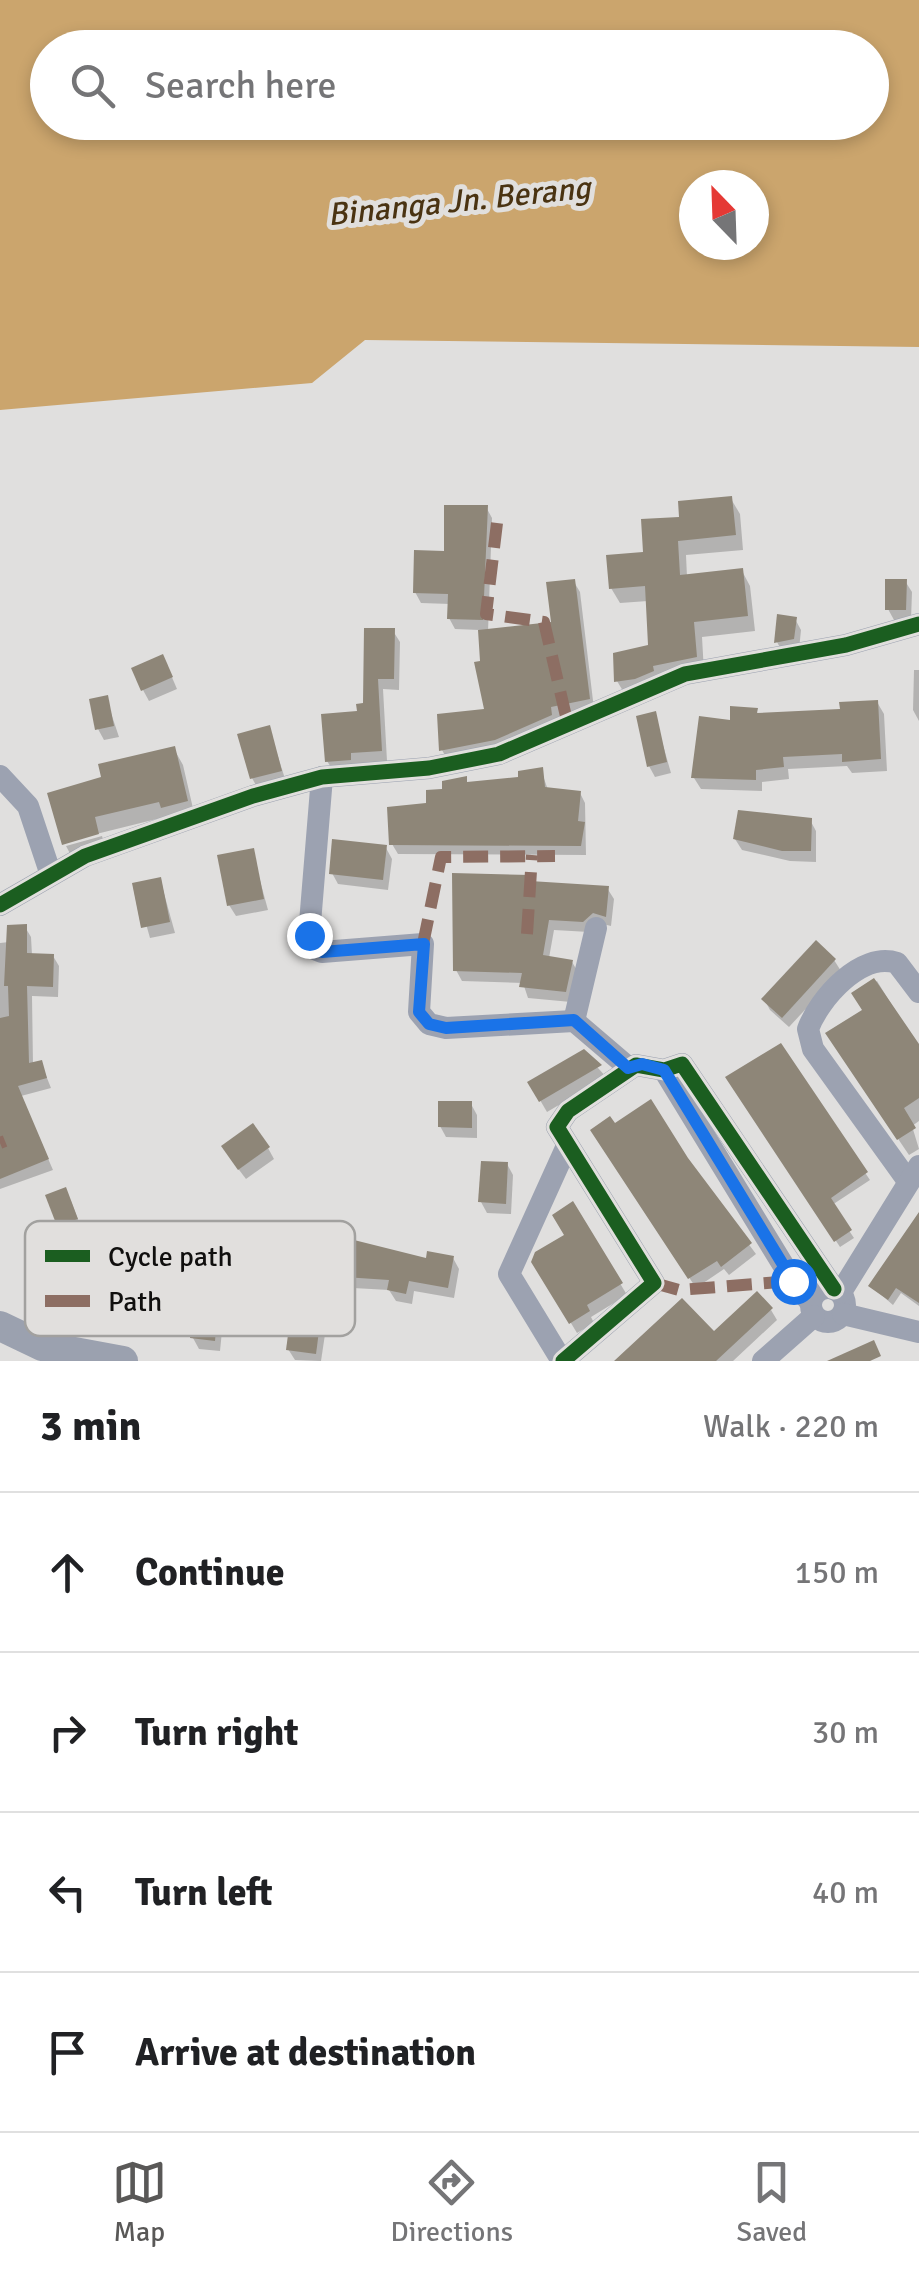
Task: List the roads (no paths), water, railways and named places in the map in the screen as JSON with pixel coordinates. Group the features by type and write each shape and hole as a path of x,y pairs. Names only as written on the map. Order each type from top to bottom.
{"main road":[{"path":"0,1326 42,1346 124,1361"}],"street":[{"path":"0,905 50,872 253,796 322,777 429,768 499,754 685,674 846,645 919,624"},
{"path":"0,776 28,806 50,872"},
{"path":"322,777 309,935 312,948 322,952 424,944 419,1012 429,1024 446,1028 574,1020 628,1068"},
{"path":"574,1020 596,928"},
{"path":"664,1070 793,1281 813,1310 830,1322 839,1298 913,1174 813,1050 808,1029 832,990 878,960 897,963 919,992"},
{"path":"566,1148 509,1274 562,1361 654,1283 566,1148 557,1127 560,1117 628,1068 642,1064 664,1070 682,1064 839,1298 865,1323 919,1332"},
{"path":"762,1361 813,1310"}],"water":[{"name":"Binanga Jn. Berang","path":"0,0 919,0 919,347 365,340 312,383 0,410"}]}
